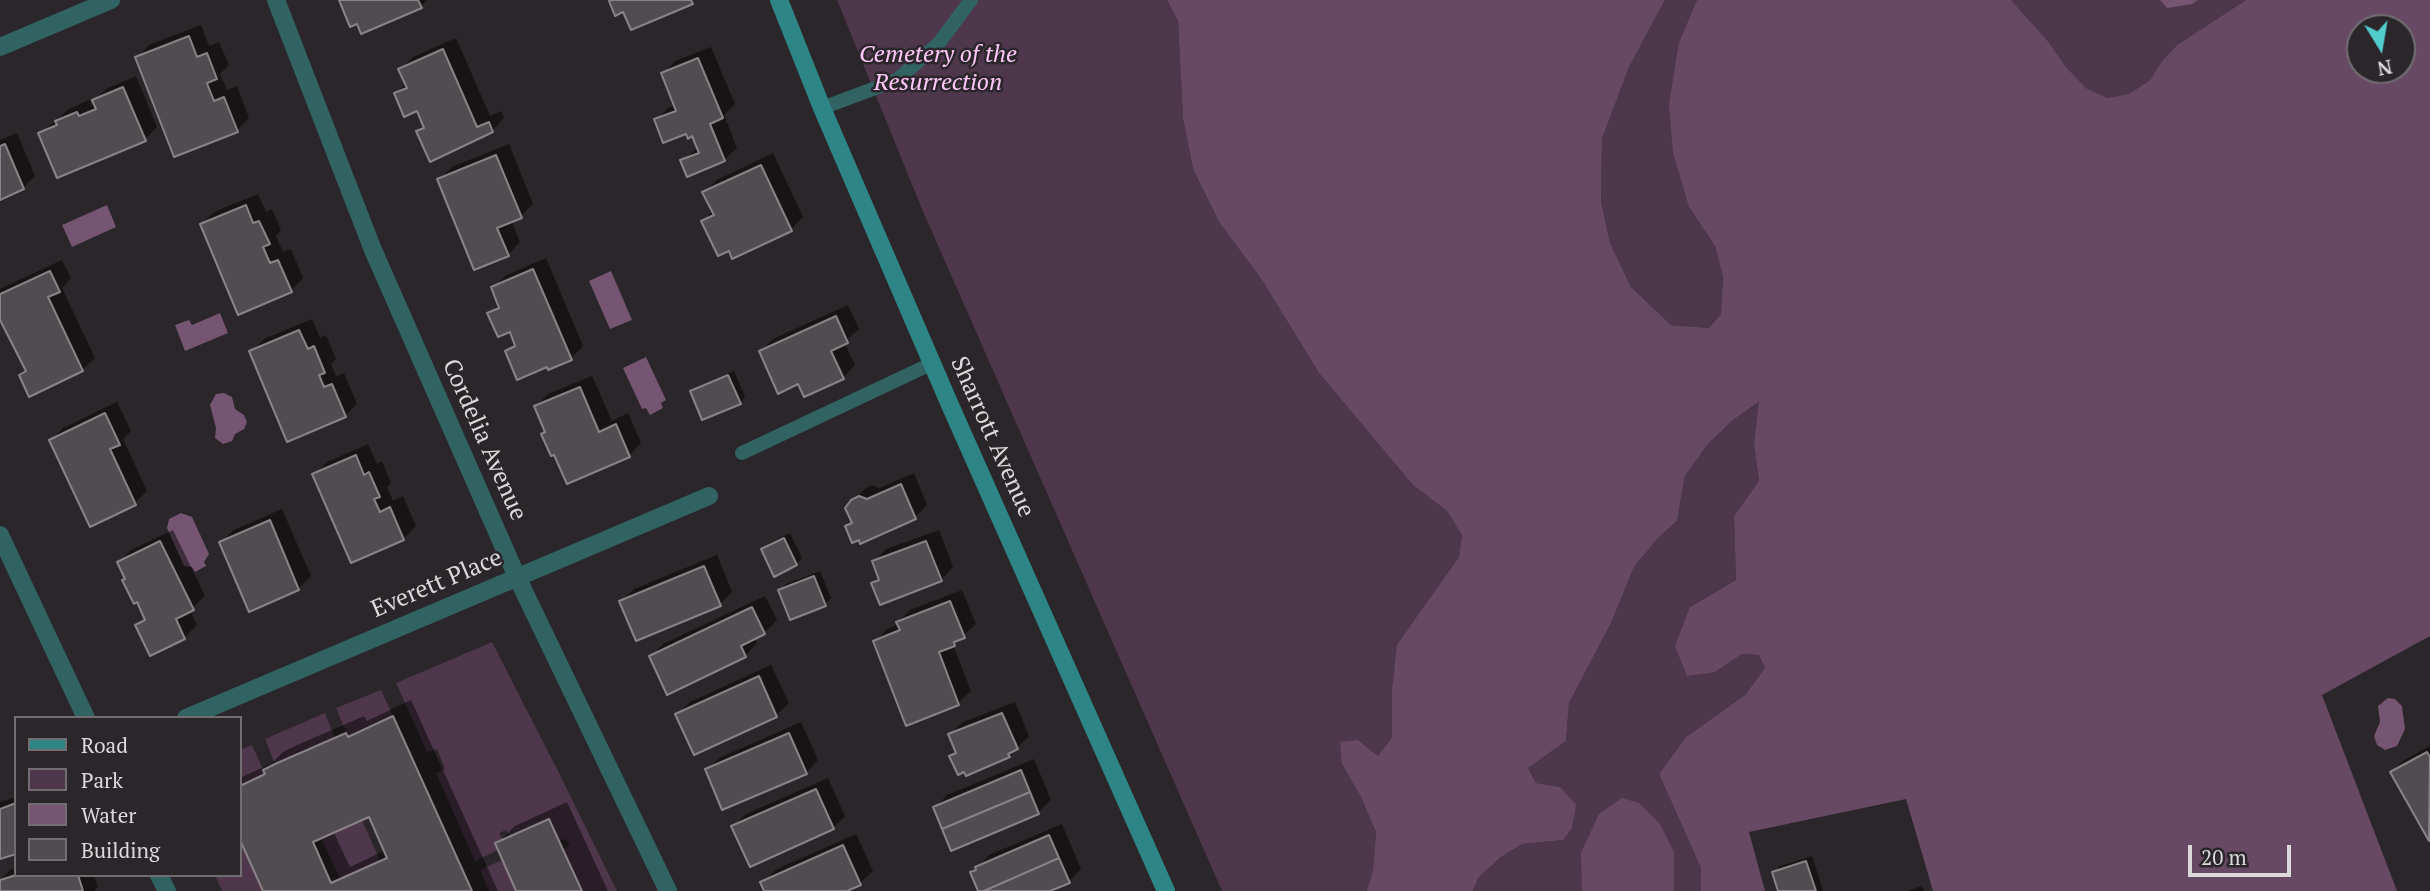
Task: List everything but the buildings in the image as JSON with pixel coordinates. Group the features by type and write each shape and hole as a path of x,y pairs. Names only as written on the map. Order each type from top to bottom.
{"street":[{"path":"0,47 111,0"},
{"name":"Cordelia Avenue","path":"276,0 373,250 517,577 668,891"},
{"name":"Sharrott Avenue","path":"779,0 822,108 1166,891"},
{"name":"Everett Place","path":"191,716 709,496"},
{"path":"0,534 85,716"}],"lane":[{"path":"822,108 897,80 939,43 971,0"},
{"path":"742,453 933,363"}],"green space":[{"name":"Cemetery of the Resurrection","path":"837,0 1167,0 1178,21 1183,118 1193,169 1219,222 1262,280 1319,373 1413,485 1447,511 1462,535 1459,557 1426,605 1392,691 1392,737 1378,756 1358,740 1342,764 1361,797 1376,832 1373,870 1367,891 1222,891 922,209"},
{"path":"1665,0 1697,0 1679,42 1689,207 1715,246 1723,277 1721,314 1709,328 1671,325 1631,287 1610,243 1601,201 1602,139 1629,67"},
{"path":"2011,0 2246,0 2177,45 2162,61 2150,80 2129,94 2107,98 2086,88"},
{"path":"1760,402 1754,444 1759,481 1734,516 1736,580 1690,607 1715,672 1742,654 1759,655 1765,668 1745,695 1686,737 1659,774 1701,868 1701,891 1473,891 1478,878 1501,857 1522,844 1563,840 1560,787 1536,783 1528,768 1566,741 1569,703 1611,623 1634,567 1658,538 1677,521 1685,476 1708,444 1733,420"},
{"path":"492,642 617,891 582,891 563,849 570,846 566,839 559,841 549,819 510,837 506,830 499,833 503,840 495,844 498,850 475,861 436,773 445,769 437,749 427,752 396,683"},
{"path":"381,690 393,716 348,737 336,708"},
{"path":"325,713 335,738 275,764 265,739"},
{"path":"252,745 265,774 242,785 242,749"},
{"path":"362,820 380,861 340,879 321,838"},
{"path":"242,844 263,891 222,891 216,877 242,877"},
{"path":"502,860 516,891 489,891 480,870"}],"shaded area":[{"path":"1167,0 1665,0 1629,67 1602,139 1601,201 1610,243 1631,287 1671,325 1709,328 1721,314 1723,277 1715,246 1689,207 1673,152 1669,105 1679,42 1697,0 2011,0 2086,88 2107,98 2129,94 2150,80 2162,61 2177,45 2246,0 2430,0 2430,636 2322,695 2397,891 1933,891 1906,799 1749,832 1765,891 1701,891 1701,868 1659,774 1686,737 1745,695 1765,668 1759,655 1742,654 1715,672 1687,676 1675,646 1690,607 1736,580 1734,516 1759,481 1754,444 1759,402 1733,420 1708,444 1685,476 1677,521 1658,538 1634,567 1611,623 1569,703 1566,741 1528,768 1536,783 1560,787 1576,805 1572,828 1563,840 1522,844 1501,857 1478,878 1473,891 1367,891 1373,870 1376,832 1361,797 1342,764 1340,742 1358,740 1378,756 1392,737 1392,691 1397,645 1459,557 1462,535 1447,511 1413,485 1319,373 1262,280 1219,222 1193,169 1183,118 1178,21"},
{"path":"1622,798 1639,803 1660,824 1674,852 1674,891 1582,891 1581,853 1599,814"}],"water":[{"path":"2160,0 2198,0 2192,4 2167,8"},
{"path":"107,205 116,227 72,247 62,225"},
{"path":"611,271 632,320 610,329 589,281"},
{"path":"220,313 228,333 185,351 175,325 189,320 192,325"},
{"path":"646,357 666,400 661,403 663,408 650,415 646,408 642,409 623,368"},
{"path":"224,393 232,397 235,409 244,415 247,422 232,441 223,444 215,438 216,428 210,405 216,394"},
{"path":"181,513 192,517 209,554 204,562 206,566 195,572 192,567 184,566 167,528 169,519"},
{"path":"2388,698 2395,699 2402,706 2405,729 2397,746 2385,750 2377,745 2374,736 2380,722 2378,706"}]}
